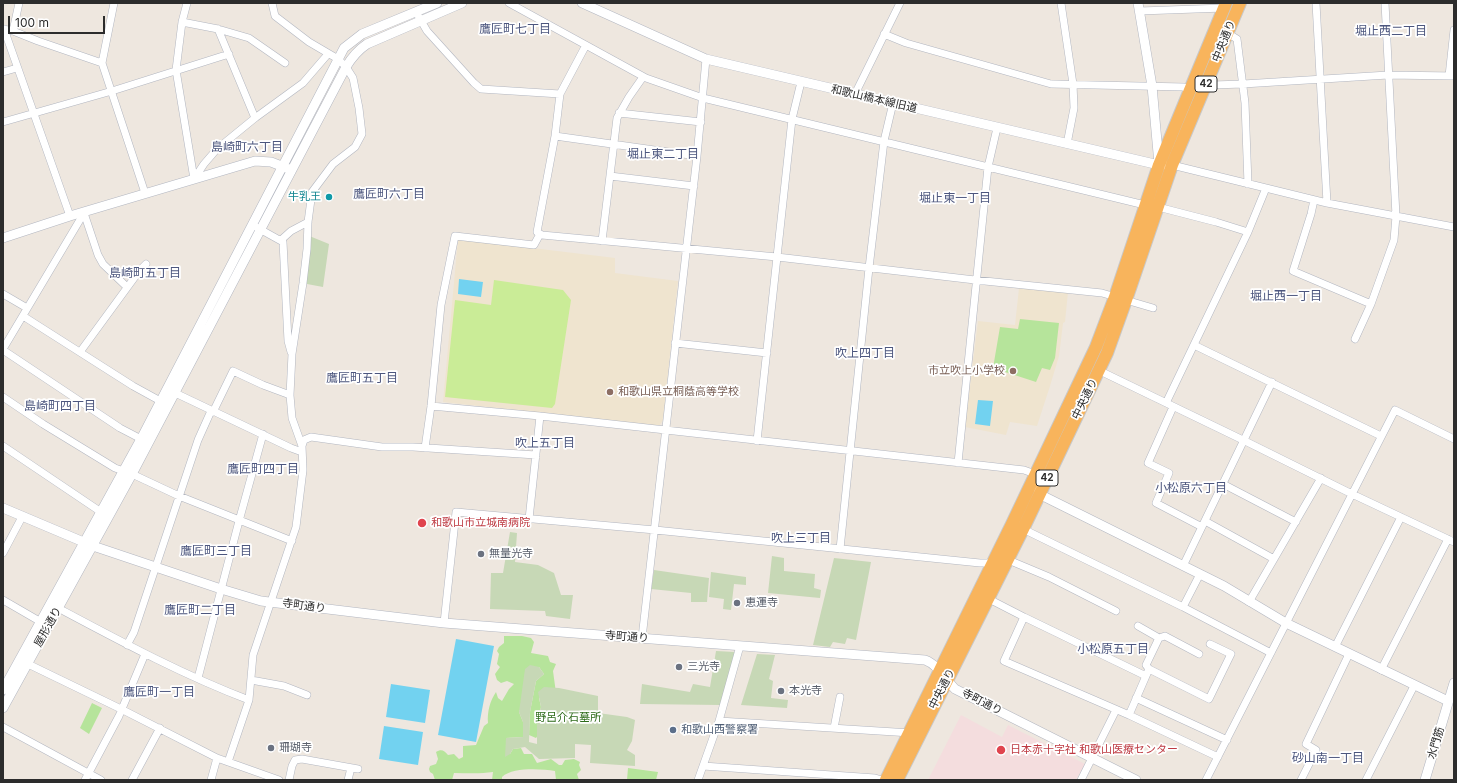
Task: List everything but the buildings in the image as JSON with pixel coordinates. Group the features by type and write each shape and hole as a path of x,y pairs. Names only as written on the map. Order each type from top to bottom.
{"highway":[{"name":"中央通り","path":"943,677 992,564 1121,298 1158,207 1172,165 1240,3"},
{"name":"中央通り","path":"886,780 914,734 943,677 987,598 1039,494 1115,334 1121,298 1145,205 1159,165 1225,6"},
{"name":"中央通り","path":"898,780 914,734"}],"street":[{"path":"13,31 19,3"},
{"path":"114,3 102,63 145,193"},
{"path":"187,3 182,22 176,70 194,179"},
{"path":"272,3 275,16 309,42 338,59 346,67 353,78 362,134 355,147 333,164 312,192 308,222 307,249 292,354 290,395 292,418 302,449"},
{"path":"171,391 252,224 353,56 360,48 418,16 437,3"},
{"path":"89,544 164,403 261,229 287,168 344,48 362,34 462,3"},
{"path":"509,3 643,77 704,98 1145,205"},
{"name":"和歌山橋本線旧道","path":"583,3 706,59 1159,165 1172,165"},
{"path":"855,94 900,3"},
{"path":"1061,3 1073,84 1074,108 1067,144"},
{"path":"1316,3 1327,203"},
{"path":"1355,339 1371,304 1394,240 1396,216 1385,3"},
{"path":"1159,165 1152,86 1139,7 1225,6"},
{"path":"418,16 427,31 481,89 560,94"},
{"path":"182,22 218,29 249,38 285,63"},
{"path":"3,29 13,31 102,63"},
{"path":"3,29 70,216"},
{"path":"218,29 255,118"},
{"path":"1207,83 1213,86 1388,75 1451,76 1454,30"},
{"path":"1227,33 1237,39 1244,84 1248,184"},
{"path":"884,34 906,42 1051,84 1119,87 1184,87 1190,92"},
{"path":"586,46 560,94 555,136 537,232 542,236 777,257 1102,293 1153,308"},
{"path":"3,122 112,91 229,54"},
{"path":"194,179 217,149 255,118 303,83 328,54"},
{"path":"642,638 675,343 698,156 704,98 706,59"},
{"path":"3,72 17,68"},
{"path":"602,241 617,118 643,77"},
{"path":"758,441 792,119 801,82"},
{"path":"840,549 869,268 884,141 893,103"},
{"path":"620,113 701,122"},
{"path":"958,463 975,280 988,167 997,128"},
{"path":"555,136 698,156"},
{"path":"3,238 145,193 255,161 271,162 287,168"},
{"path":"1172,165 1327,203 1454,227"},
{"path":"610,176 694,186"},
{"path":"1166,403 1248,232 1266,188"},
{"path":"1314,200 1293,271 1371,304"},
{"path":"1158,207 1248,232"},
{"path":"84,213 98,255 103,264 127,287"},
{"path":"84,213 3,349 120,428 145,441"},
{"path":"281,240 308,222"},
{"path":"252,224 283,242 288,341 292,354"},
{"path":"425,448 431,406 441,305 455,236 534,245 540,234"},
{"path":"80,352 127,287 146,264"},
{"path":"3,294 27,308"},
{"path":"23,316 133,386 164,403"},
{"path":"675,343 767,353"},
{"path":"1194,345 1381,436"},
{"path":"1098,370 1245,440 1352,494 1451,540 1381,670"},
{"path":"127,645 134,632 198,440 233,371 263,385 290,395"},
{"path":"1183,566 1272,382"},
{"path":"171,391 291,448 302,449"},
{"path":"3,397 54,432 115,468 239,521 292,541"},
{"path":"431,406 540,416 1024,470 1035,474 1039,494 1224,586 1286,624 1448,701"},
{"path":"1173,407 1148,463 1169,474 1156,502 1274,559"},
{"path":"1206,780 1395,410 1454,439"},
{"path":"529,519 540,416"},
{"path":"198,678 263,434"},
{"path":"228,762 249,700 253,655 296,527 303,477 302,449 304,440 311,437 382,447 425,448 536,455"},
{"path":"3,446 101,512"},
{"path":"89,544 101,512 127,473"},
{"path":"1250,602 1321,478"},
{"path":"1223,484 1296,522"},
{"name":"寺町通り","path":"3,508 89,544 251,599 444,624 925,660 932,662 943,677 955,689 1136,780"},
{"path":"444,624 456,512 655,530 992,564 1007,559 1049,577 1116,611"},
{"path":"3,553 22,517"},
{"path":"1335,647 1402,517"},
{"path":"1022,529 1272,652"},
{"name":"屋形通り","path":"3,708 9,682 28,664 58,608 89,544"},
{"name":"屋形通り","path":"3,690 9,682 41,622 89,544"},
{"path":"1183,608 1200,574"},
{"path":"987,598 1024,617 1209,699 1231,654 1210,644"},
{"path":"3,600 41,622"},
{"path":"58,608 145,654 249,700"},
{"path":"1024,617 1004,661 1129,715 1218,757"},
{"path":"1138,626 1159,638"},
{"path":"1129,715 1148,673 1146,665 1159,638 1165,636 1200,654"},
{"path":"698,780 719,721 740,646"},
{"path":"85,780 119,716 145,654"},
{"path":"1301,780 1316,750 1306,744 1349,654"},
{"path":"28,664 160,728 217,758 279,780"},
{"path":"251,680 284,686 306,695"},
{"name":"水門筋","path":"1425,780 1454,683"},
{"path":"1366,780 1414,686"},
{"path":"834,728 840,696"},
{"path":"1136,698 1227,740"},
{"path":"1081,780 1116,710"},
{"path":"719,721 914,734"},
{"path":"3,727 101,780"},
{"path":"132,780 160,728"},
{"path":"211,780 217,758"},
{"path":"289,780 295,760 302,759 355,768 348,780"},
{"path":"703,766 823,777 875,778 882,780"}],"shaded area":[{"path":"458,239 615,258 615,273 678,281 663,420 659,426 443,402"},
{"name":"市立吹上小学校","path":"1019,288 1068,292 1065,322 1063,323 1059,356 1037,426 1010,422 1006,435 965,427 978,321 1015,325"},
{"name":"日本赤十字社 和歌山医療センター","path":"961,715 1002,737 1008,725 1085,764 1076,780 928,780"}],"green space":[{"path":"307,235 329,244 323,287 307,284"},
{"path":"494,280 563,290 571,300 555,404 552,408 445,397 455,300 491,305"},
{"path":"1020,319 1059,323 1055,358 1050,370 1042,368 1036,382 993,368 1000,327 1018,329"},
{"path":"510,532 517,533 515,562 538,565 554,573 561,595 573,595 570,619 546,616 545,611 490,609 491,573 503,573"},
{"path":"772,556 784,558 784,571 815,574 814,588 821,590 820,598 768,593"},
{"path":"834,558 871,562 856,640 847,638 845,644 833,642 830,647 813,645"},
{"path":"654,570 709,578 707,602 691,602 691,593 651,589"},
{"path":"711,572 746,577 746,585 734,584 731,610 723,609 724,599 709,597"},
{"path":"504,636 522,636 531,638 534,642 531,653 548,656 550,662 556,664 553,671 556,693 539,698 541,707 537,723 539,734 536,738 529,735 530,712 536,681 544,674 539,667 519,712 523,722 523,737 506,738 510,754 513,749 521,748 524,754 532,754 537,763 551,759 559,765 562,765 565,760 574,759 580,762 579,765 581,770 577,774 579,780 556,780 555,771 542,770 520,770 507,774 502,777 502,780 492,780 493,772 454,773 452,780 435,780 433,774 430,772 430,766 436,764 438,759 436,752 439,750 444,751 448,755 454,754 459,759 463,757 463,746 476,745 484,726 488,723 489,707 496,692 498,698 502,701 509,689 514,684 507,681 501,683 497,680 495,674 500,667 497,664 499,654 497,651 504,643"},
{"path":"716,651 735,652 720,705 640,704 642,684 690,692 693,684 710,687"},
{"path":"757,654 775,655 769,679 773,681 771,698 788,700 787,708 741,705"},
{"name":"野呂介石墓所","path":"530,665 539,667 544,674 536,681 530,712 529,742 537,744 537,723 541,707 538,692 544,687 559,688 598,696 598,713 627,717 635,720 632,741 627,750 635,755 635,766 590,763 591,745 575,744 575,758 539,759 525,747 513,749 510,754 505,757 506,738 523,737 523,722 519,712 525,669"},
{"path":"92,703 102,708 89,734 80,728"},
{"path":"628,768 658,772 656,780 627,780"}],"water":[{"path":"459,279 483,282 481,297 458,294"},
{"path":"978,400 993,401 990,426 975,424"},
{"path":"456,639 494,646 476,742 438,735"},
{"path":"391,684 430,690 425,723 386,717"},
{"path":"384,726 423,732 418,765 379,759"}],"place":[{"name":"牛乳王","path":"329,197"},
{"name":"市立吹上小学校","path":"1013,371"},
{"name":"和歌山県立桐蔭高等学校","path":"610,392"},
{"name":"和歌山市立城南病院","path":"422,523"},
{"name":"無量光寺","path":"481,554"},
{"name":"恵運寺","path":"737,603"},
{"name":"三光寺","path":"679,667"},
{"name":"本光寺","path":"781,691"},
{"name":"和歌山西警察署","path":"673,730"},
{"name":"珊瑚寺","path":"271,748"},
{"name":"日本赤十字社 和歌山医療センター","path":"1001,750"}],"district":[{"name":"鷹匠町七丁目","path":"515,29"},
{"name":"堀止西二丁目","path":"1391,31"},
{"name":"島崎町六丁目","path":"247,147"},
{"name":"堀止東二丁目","path":"663,154"},
{"name":"鷹匠町六丁目","path":"389,194"},
{"name":"堀止東一丁目","path":"955,198"},
{"name":"島崎町五丁目","path":"145,273"},
{"name":"堀止西一丁目","path":"1286,296"},
{"name":"吹上四丁目","path":"865,353"},
{"name":"鷹匠町五丁目","path":"362,378"},
{"name":"島崎町四丁目","path":"60,406"},
{"name":"吹上五丁目","path":"545,443"},
{"name":"鷹匠町四丁目","path":"263,469"},
{"name":"小松原六丁目","path":"1191,488"},
{"name":"吹上三丁目","path":"801,538"},
{"name":"鷹匠町三丁目","path":"216,551"},
{"name":"鷹匠町二丁目","path":"200,610"},
{"name":"小松原五丁目","path":"1113,649"},
{"name":"鷹匠町一丁目","path":"159,692"},
{"name":"砂山南一丁目","path":"1328,758"}]}
